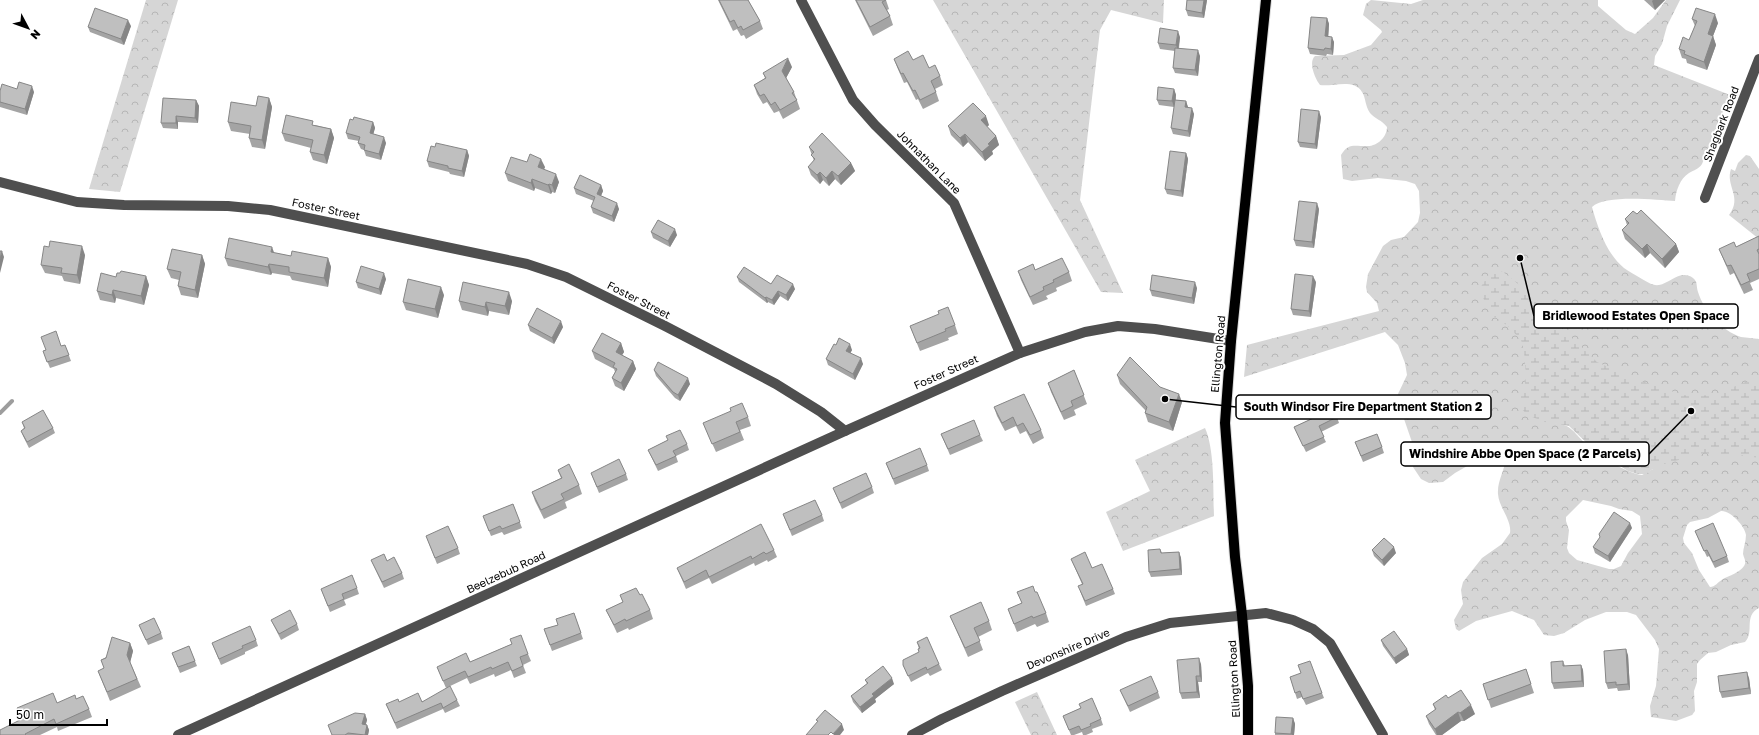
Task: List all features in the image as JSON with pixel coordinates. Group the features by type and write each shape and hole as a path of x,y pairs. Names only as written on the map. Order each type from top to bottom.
{"main road":[{"name":"Ellington Road","path":"1248,735 1248,686 1235,557 1225,423 1231,341 1266,0"}],"street":[{"name":"Johnathan Lane","path":"801,0 853,100 875,125 954,203 1020,353"},
{"name":"Shagbark Road","path":"1705,198 1759,59"},
{"name":"Foster Street","path":"0,182 77,202 124,205 228,206 270,210 527,264 566,277 776,384 821,412 845,431 1020,353 1085,332 1118,326 1155,329 1231,341"},
{"name":"Beelzebub Road","path":"178,735 845,431"},
{"name":"Devonshire Drive","path":"912,735 1002,691 1126,638 1170,623 1266,613 1293,620 1313,629 1330,643 1383,735"}],"green space":[{"path":"146,0 178,0 120,192 89,189"},
{"path":"933,0 1164,0 1163,23 1111,10 1100,30 1080,200 1123,293 1101,292"},
{"path":"1371,0 1411,4 1423,0 1598,0 1598,6 1626,30 1635,34 1653,18 1666,0 1680,0 1667,26 1662,44 1655,56 1654,65 1730,95 1701,166 1683,178 1677,189 1675,201 1619,199 1608,200 1592,207 1600,232 1608,248 1612,255 1624,268 1650,284 1655,285 1663,284 1676,277 1684,275 1693,278 1696,281 1698,292 1709,313 1721,325 1727,330 1741,337 1759,339 1759,608 1751,615 1749,634 1745,642 1731,645 1716,652 1708,653 1697,664 1697,682 1694,691 1695,711 1692,715 1676,721 1651,717 1650,706 1656,686 1659,649 1655,640 1636,615 1627,612 1606,612 1585,620 1564,633 1554,636 1544,635 1534,620 1512,611 1476,621 1459,631 1456,629 1454,620 1463,604 1461,590 1463,582 1482,558 1502,544 1510,533 1509,523 1498,494 1506,457 1503,454 1488,454 1455,473 1443,482 1429,483 1421,479 1413,467 1414,448 1403,416 1398,394 1407,375 1405,363 1398,345 1385,332 1244,377 1247,345 1379,311 1377,303 1367,292 1366,287 1368,274 1383,246 1391,240 1404,237 1418,222 1420,213 1419,191 1415,184 1406,181 1378,178 1352,181 1343,179 1341,155 1344,151 1352,146 1374,145 1381,141 1387,131 1387,127 1370,113 1363,94 1358,88 1354,85 1348,84 1320,85 1316,79 1312,66 1315,56 1344,55 1371,45 1382,32 1363,15 1366,4","holes":["1555,423 1632,424 1653,469 1642,475 1628,471 1597,452 1585,443 1569,427","1583,500 1611,506 1632,511 1640,516 1642,534 1628,553 1621,566 1614,569 1609,569 1577,560 1569,553 1567,548 1569,530 1566,517","1721,511 1725,511 1740,523 1746,535 1743,552 1745,561 1744,566 1737,572 1710,587 1699,570 1692,553 1684,543 1683,538 1687,525 1690,522 1708,518"]},
{"path":"1746,155 1750,156 1759,169 1759,239 1729,215 1733,209 1734,203 1730,181 1731,169 1735,171 1738,163"},
{"path":"1499,271 1503,272 1535,297 1552,319 1597,362 1635,379 1683,395 1696,396 1721,394 1728,389 1759,377 1759,458 1740,455 1727,457 1704,453 1657,466 1646,474 1638,474 1628,471 1593,449 1569,426 1545,422 1527,415 1521,408 1519,398 1525,384 1526,375 1524,351 1521,340 1508,326 1492,315 1480,292 1480,288 1490,273"},
{"path":"1205,428 1212,459 1214,516 1123,551 1106,512 1150,491 1135,460"},
{"path":"1037,692 1057,735 1031,735 1015,702"}],"building":[{"path":"719,0 748,0 760,21 743,30 741,26 738,28 734,20 730,22"},
{"path":"856,0 886,0 882,2 890,16 870,27"},
{"path":"1187,0 1204,0 1202,13 1186,10"},
{"path":"95,8 128,20 121,39 88,27"},
{"path":"1696,8 1715,14 1708,34 1713,36 1704,62 1684,54 1685,51 1679,49 1683,37 1689,40 1697,21 1692,19"},
{"path":"1311,17 1327,18 1325,36 1332,37 1331,49 1325,48 1324,50 1308,48"},
{"path":"1160,28 1178,31 1176,45 1158,43"},
{"path":"1175,48 1198,50 1195,70 1173,68"},
{"path":"908,51 913,60 923,55 929,68 935,65 940,76 931,81 936,92 920,100 903,73 901,74 894,59"},
{"path":"788,58 782,71 794,92 792,93 797,100 780,110 775,102 771,105 764,94 760,96 754,85 766,78 763,73"},
{"path":"19,82 32,86 25,109 0,102 0,91 2,84 17,89"},
{"path":"1158,87 1174,89 1172,101 1157,100"},
{"path":"258,96 269,98 262,140 249,138 251,126 228,122 231,102 256,106"},
{"path":"163,98 196,100 195,118 176,116 176,123 161,123"},
{"path":"1175,100 1186,101 1185,107 1192,108 1188,131 1171,128"},
{"path":"973,103 986,116 981,120 996,136 988,144 990,145 982,152 965,134 960,138 948,126"},
{"path":"1301,109 1319,111 1315,144 1298,142"},
{"path":"286,115 313,121 312,125 331,129 324,155 310,152 313,140 282,133"},
{"path":"354,117 373,122 370,133 384,137 379,154 364,150 365,145 358,143 360,137 346,133 350,119 353,120"},
{"path":"822,133 851,163 838,176 832,171 826,178 820,172 817,175 808,167 815,159 811,155 814,152 809,147"},
{"path":"436,143 467,150 462,171 427,161 431,146 435,147"},
{"path":"1170,151 1186,153 1181,191 1165,189"},
{"path":"530,154 541,159 538,167 556,174 552,185 532,179 531,183 505,173 511,157 527,162"},
{"path":"580,175 601,185 597,194 617,203 612,216 591,207 595,197 574,188"},
{"path":"1299,201 1317,203 1312,242 1294,240"},
{"path":"1641,210 1676,244 1662,259 1647,244 1642,249 1622,230 1629,223 1625,219 1633,211 1637,214"},
{"path":"658,220 675,229 668,241 651,232"},
{"path":"1759,236 1759,249 1757,250 1759,254 1759,269 1747,274 1750,281 1741,285 1731,265 1727,266 1719,249 1734,242 1736,247"},
{"path":"229,238 272,247 271,252 291,256 292,251 328,258 324,278 289,272 289,267 269,264 268,267 225,258"},
{"path":"50,241 82,246 77,275 61,273 62,268 41,265 44,246 49,247"},
{"path":"172,249 202,255 195,290 178,286 181,272 167,269"},
{"path":"1062,258 1069,272 1053,280 1054,282 1043,287 1044,290 1030,297 1018,271 1033,264 1035,270"},
{"path":"361,266 384,273 379,289 356,282"},
{"path":"744,267 771,284 777,275 793,284 786,295 778,291 772,300 766,297 765,298 737,277"},
{"path":"121,271 146,276 141,296 113,290 112,295 97,291 101,273 116,277 117,273 120,273"},
{"path":"1295,274 1313,276 1309,311 1291,309"},
{"path":"1152,275 1195,282 1192,298 1150,290"},
{"path":"408,279 441,287 435,309 403,302"},
{"path":"463,282 509,292 505,306 486,302 485,307 459,301"},
{"path":"948,307 955,325 945,329 946,331 917,343 910,326 939,314 938,311"},
{"path":"537,308 561,321 552,338 528,325"},
{"path":"56,331 61,346 65,345 69,355 47,362 43,351 46,350 41,337"},
{"path":"602,333 621,343 616,352 633,361 621,383 612,378 617,369 613,367 615,363 592,351"},
{"path":"839,338 850,344 846,351 861,358 853,374 826,359"},
{"path":"1130,357 1160,387 1179,394 1169,422 1145,413 1147,407 1117,375"},
{"path":"658,362 688,378 678,395 673,392 654,370"},
{"path":"1074,370 1084,395 1071,401 1073,406 1061,412 1048,383"},
{"path":"1024,394 1041,430 1030,435 1023,423 1017,426 1013,417 1002,423 994,407"},
{"path":"742,403 748,417 736,422 740,432 712,444 703,423 731,411 730,408"},
{"path":"1333,409 1337,417 1319,426 1324,437 1303,446 1294,427"},
{"path":"43,410 53,428 27,442 21,431 25,428 22,422"},
{"path":"974,420 980,435 948,449 941,434"},
{"path":"680,430 687,444 673,451 676,456 656,465 648,450 668,440 666,436"},
{"path":"1377,434 1382,447 1361,456 1355,442"},
{"path":"920,448 927,465 893,479 886,463"},
{"path":"619,459 626,474 597,487 591,473"},
{"path":"569,464 579,485 561,494 564,499 541,510 532,492 562,478 558,470"},
{"path":"866,473 872,487 840,503 833,488"},
{"path":"815,500 822,515 790,530 783,514"},
{"path":"513,504 520,522 502,529 500,526 489,531 483,516"},
{"path":"1614,512 1630,523 1608,556 1593,547 1600,537 1599,534"},
{"path":"1713,523 1727,556 1713,562 1707,550 1704,551 1695,531"},
{"path":"761,524 774,550 766,554 764,552 752,559 751,556 709,577 706,570 684,582 677,568"},
{"path":"448,526 458,548 435,558 426,536"},
{"path":"1384,538 1394,547 1382,560 1372,550"},
{"path":"1160,549 1161,553 1179,552 1180,569 1149,572 1148,550"},
{"path":"1085,552 1092,568 1102,564 1113,589 1085,601 1078,586 1083,584 1071,559"},
{"path":"384,554 387,561 394,557 402,573 382,582 371,560"},
{"path":"352,575 357,588 342,594 344,599 328,606 321,589"},
{"path":"1033,586 1046,613 1033,618 1032,616 1014,624 1008,609 1022,603 1017,592"},
{"path":"636,588 640,595 642,594 650,610 626,621 625,619 614,625 606,610 623,602 620,595"},
{"path":"981,602 989,621 974,628 980,641 965,648 950,616"},
{"path":"290,610 297,624 279,634 271,620"},
{"path":"574,613 581,633 550,645 544,629 558,625 556,619"},
{"path":"154,618 161,633 146,640 139,625"},
{"path":"250,626 256,640 219,659 212,643"},
{"path":"1394,631 1407,649 1394,658 1381,640"},
{"path":"521,635 528,654 520,657 523,666 512,671 508,662 492,669 491,667 468,677 465,671 443,681 437,667 466,653 470,662 512,644 510,639"},
{"path":"112,637 130,643 127,655 137,679 107,692 98,671 104,668 101,660 106,658"},
{"path":"927,637 939,664 927,670 926,667 908,676 903,665 903,660 919,652 918,649 920,648 917,642"},
{"path":"189,646 195,661 178,667 172,653"},
{"path":"1626,649 1628,684 1616,685 1616,682 1606,683 1604,651"},
{"path":"1199,658 1200,676 1196,676 1197,692 1180,693 1177,660"},
{"path":"1310,661 1322,693 1303,699 1300,691 1295,693 1290,677 1301,673 1298,665"},
{"path":"1563,661 1563,666 1581,665 1582,681 1552,683 1551,662"},
{"path":"883,666 892,678 872,694 874,696 860,707 851,696 868,683 865,680"},
{"path":"1526,669 1531,684 1488,700 1483,684"},
{"path":"1747,672 1749,688 1720,692 1718,676"},
{"path":"1151,676 1158,692 1128,706 1120,690"},
{"path":"450,686 457,700 443,708 441,703 395,723 386,704 398,699 399,702 418,693 422,702"},
{"path":"1461,690 1471,705 1460,713 1458,712 1435,729 1426,716 1436,709 1433,704 1446,695 1448,698"},
{"path":"53,693 57,703 75,695 76,699 83,696 89,709 56,724 54,719 25,734 26,735 0,735 0,730 22,719 17,708"},
{"path":"1092,698 1101,719 1090,724 1091,726 1081,730 1079,726 1069,730 1063,716 1081,708 1079,704"},
{"path":"825,710 842,724 833,734 831,732 828,735 806,735 818,721 816,720"},
{"path":"355,713 365,714 362,724 367,725 365,735 348,733 345,735 332,735 328,725"},
{"path":"1276,717 1293,718 1291,734 1275,733"}],"waterway":[{"path":"0,413 12,401"}],"place":[{"name":"Bridlewood Estates Open Space","path":"1520,258"},
{"name":"South Windsor Fire Department Station 2","path":"1165,399"},
{"name":"Windshire Abbe Open Space (2 Parcels)","path":"1691,411"}]}
